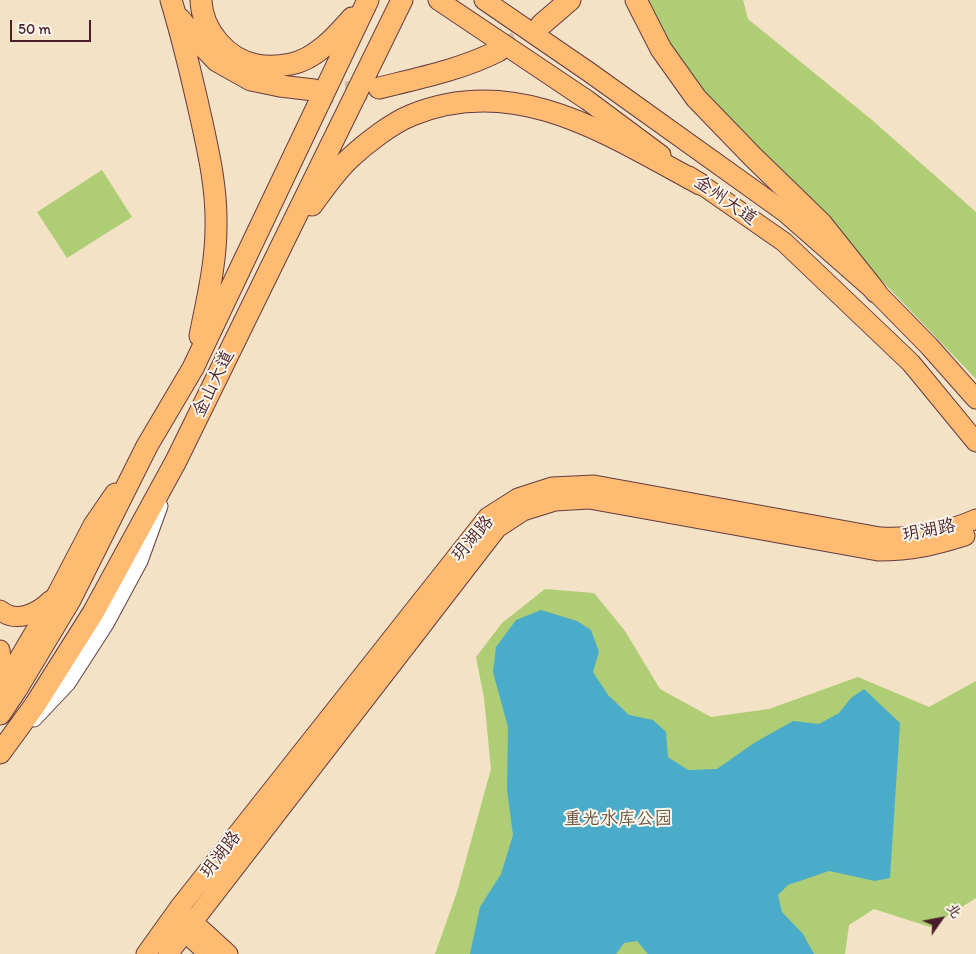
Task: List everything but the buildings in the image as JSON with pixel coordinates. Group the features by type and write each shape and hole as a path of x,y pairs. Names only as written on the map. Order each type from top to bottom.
{"highway":[{"path":"202,0 202,10 209,30 222,46 256,66 292,64 311,56 334,38 368,1"},
{"path":"541,25 570,0"},
{"path":"636,0 661,49 696,98 821,223 876,292"},
{"name":"金山大道","path":"0,714 70,600 147,446 193,368 368,1"},
{"name":"金山大道","path":"0,753 35,706 93,613 176,461 400,2"},
{"path":"173,7 192,76 214,185 216,227 212,270 193,368"},
{"path":"173,7 194,37 217,61 251,80 314,90"},
{"path":"379,88 442,73 498,51"},
{"path":"284,241 348,160 374,138 410,115 437,106 481,100 506,101 549,110 599,130 700,184"}],"main road":[{"name":"金州大道","path":"438,0 587,100 700,184 784,242 911,362 976,442"},
{"name":"金州大道","path":"484,0 589,72 786,213 876,292 929,346 976,399"},
{"path":"911,362 976,424"},
{"path":"954,417 976,453"},
{"path":"0,689 58,592 93,525 147,446"},
{"name":"玥湖路","path":"168,954 181,920 488,517 518,498 552,487 594,485 880,537 903,538 925,534 976,530"},
{"name":"玥湖路","path":"146,954 181,920 497,528 523,511 555,500 589,498 878,551 903,551 926,548 976,530"},
{"path":"925,534 976,509"},
{"path":"0,610 12,616 34,613 44,607 58,592"},
{"path":"0,650 2,668 0,689"},
{"path":"181,920 209,954"},
{"path":"181,920 228,954"}],"green space":[{"path":"641,0 743,0 748,19 872,120 976,212 976,379 821,217 683,67"},
{"path":"102,170 132,217 67,258 37,212"},
{"name":"重光水库公园","path":"545,589 594,593 625,631 660,689 711,717 769,709 858,677 929,707 976,681 976,898 930,927 874,909 849,925 845,954 435,954 457,892 491,769 484,698 476,657 502,623"}],"water":[{"name":"重光水库公园","path":"541,610 577,621 591,630 599,652 593,672 608,695 629,715 653,720 666,732 668,757 688,770 717,769 754,743 793,721 819,724 839,713 851,698 864,689 900,723 890,878 875,881 829,871 788,885 778,895 782,912 803,934 814,954 648,954 637,941 624,943 616,954 470,954 480,907 501,874 513,835 507,790 508,727 493,672 496,647 516,620"}],"tunnel":[{"path":"498,51 528,36 541,25"},
{"path":"314,90 335,93 373,89"}]}
